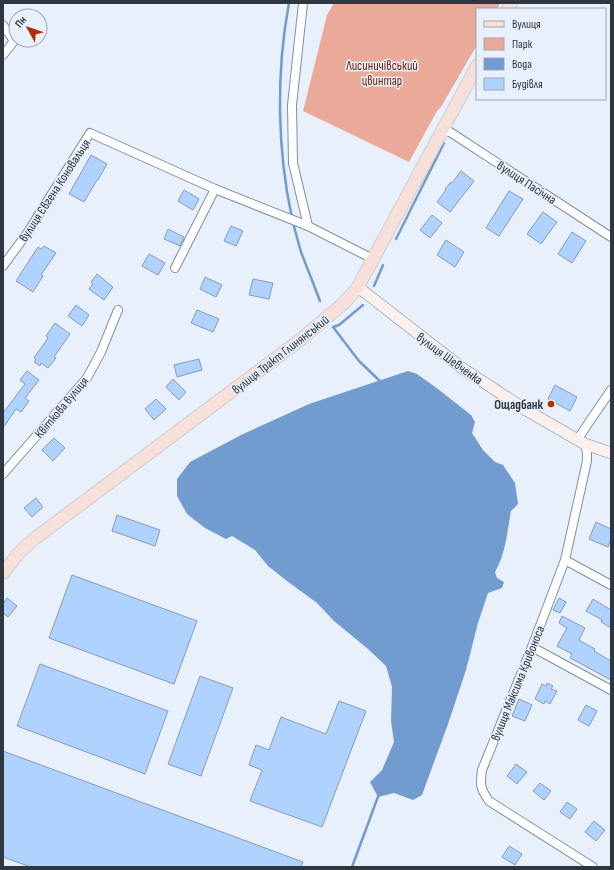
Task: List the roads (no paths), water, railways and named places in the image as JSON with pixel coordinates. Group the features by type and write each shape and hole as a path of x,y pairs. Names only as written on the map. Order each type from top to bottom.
{"main road":[{"name":"вулиця Тракт Глинянський","path":"3,573 18,554 34,539 300,340 344,303 358,287 476,68"},
{"name":"вулиця Шевченка","path":"358,287 462,368 526,410 581,442 611,454"}],"street":[{"path":"303,3 292,105 293,163 308,226"},
{"path":"3,25 14,41 3,55"},
{"name":"вулиця Пасічна","path":"442,130 450,132 611,237"},
{"name":"вулиця Євгена Коновальця","path":"3,266 28,232 90,133 215,189"},
{"path":"175,268 215,189 308,226 373,259"},
{"name":"Квіткова вулиця","path":"3,474 87,378 118,310"},
{"path":"581,442 611,390"},
{"name":"вулиця Максима Кривоноса","path":"581,442 587,453 587,461 565,560 532,647 482,770 480,782 482,791 488,800 593,867"},
{"path":"565,560 611,585"},
{"path":"532,647 611,690"}],"water":[{"path":"408,371 417,374 471,415 475,422 472,433 483,450 495,462 503,465 515,483 518,504 511,511 504,550 495,572 497,578 504,582 502,588 488,593 478,623 466,670 448,724 422,795 413,800 394,793 378,797 370,782 382,770 394,742 391,721 392,687 386,666 334,621 317,603 268,566 255,550 232,536 226,539 205,528 187,514 177,496 177,479 190,462 241,435 309,404"}],"waterway":[{"path":"289,3 282,56 280,110 283,165 292,218"},
{"path":"396,239 444,143"},
{"path":"293,223 301,252 320,301"},
{"path":"374,286 383,265"},
{"path":"363,305 339,325 333,327 359,361 382,383"},
{"path":"352,867 379,794"}],"place":[{"name":"Ощадбанк","path":"551,404"}],"park label":[{"name":"Лисиничівський цвинтар","path":"382,72"}]}
